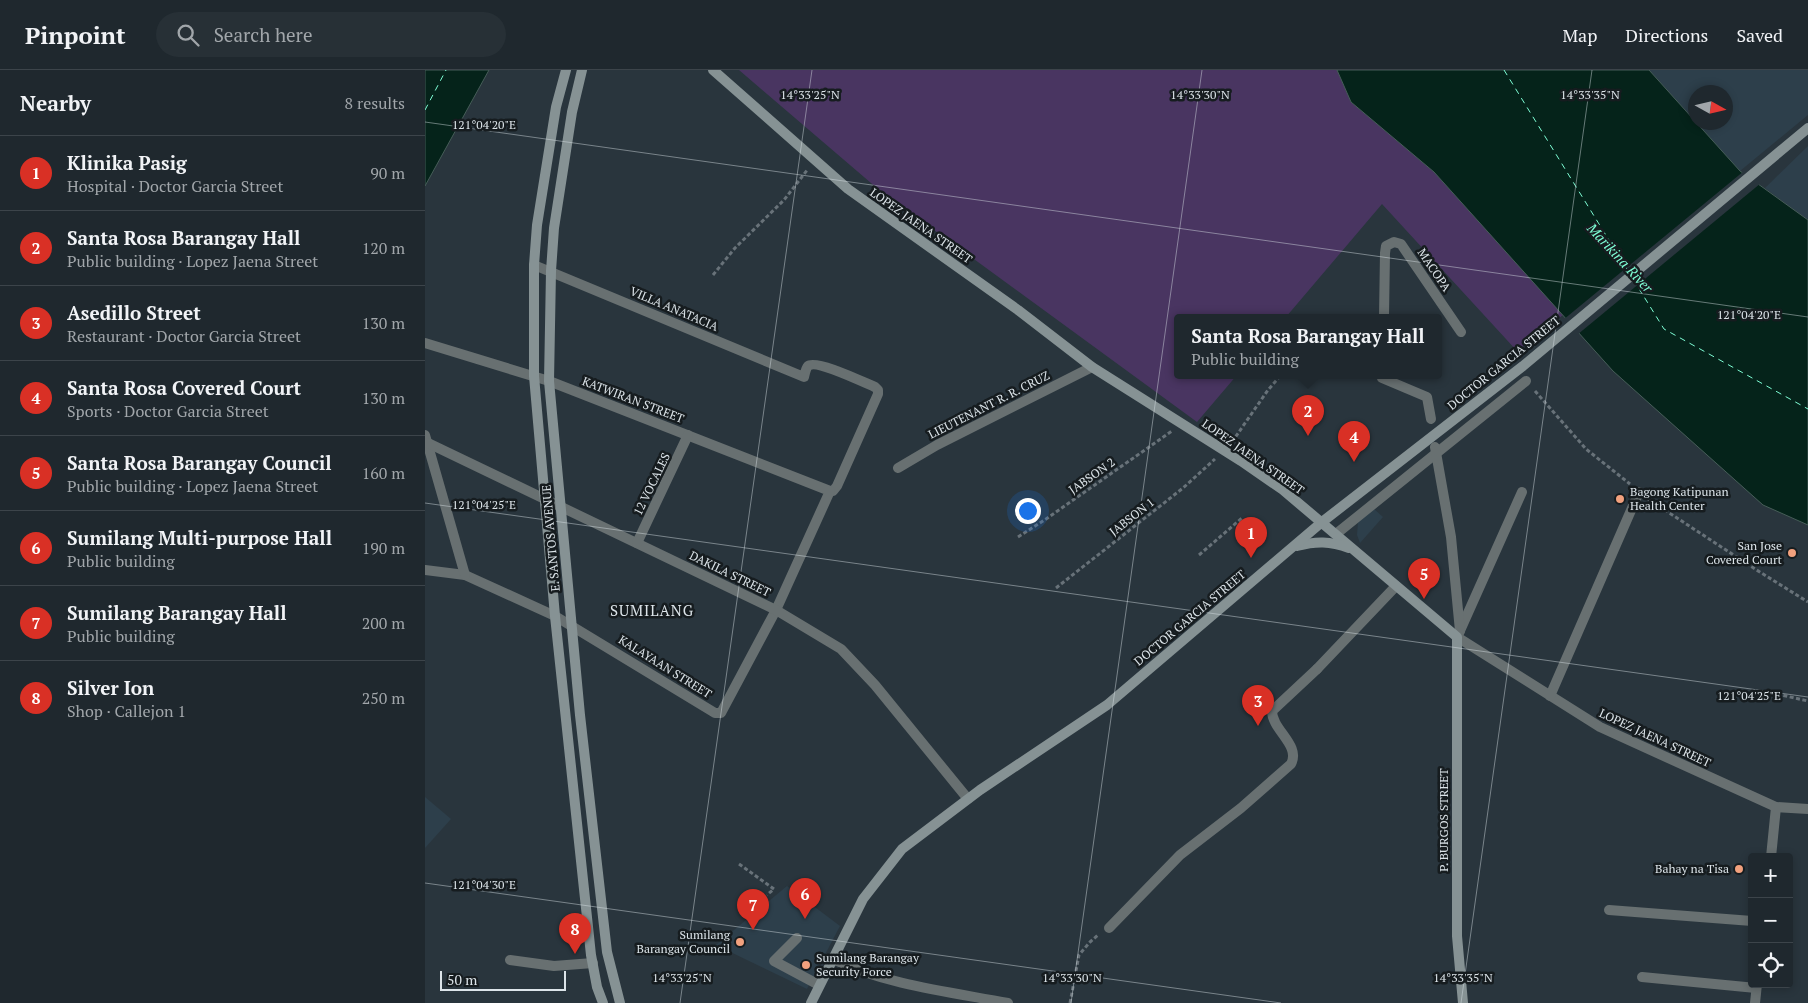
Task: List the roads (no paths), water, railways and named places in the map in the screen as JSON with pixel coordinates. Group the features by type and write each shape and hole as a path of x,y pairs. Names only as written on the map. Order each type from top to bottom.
{"street":[{"name":"E. SANTOS AVENUE","path":"566,70 553,127 537,225 534,376 555,616 593,964 597,987 603,1003"},
{"name":"E. SANTOS AVENUE","path":"582,70 572,112 554,228 551,271 549,381 580,714 607,952 620,1003"},
{"name":"LOPEZ JAENA STREET","path":"713,70 848,190 1018,310 1092,367 1221,454 1283,490 1396,586 1458,634 1600,727 1776,807 1808,809"},
{"name":"DOCTOR GARCIA STREET","path":"811,1003 863,899 902,849 968,798 1107,705 1322,522 1523,366 1808,128"},
{"name":"MACOPA","path":"1384,314 1385,253 1386,246 1394,242 1401,244 1461,332"},
{"name":"VILLA ANATACIA","path":"535,265 804,376"},
{"name":"KATWIRAN STREET","path":"425,342 549,381 829,491"},
{"name":"KALAYAAN STREET","path":"425,570 465,576 555,616 715,713 721,713 776,610 829,491 833,491 837,486 878,394 878,390 875,387 814,364 807,367 804,376"},
{"name":"LIEUTENANT R. R. CRUZ","path":"898,468 937,445 1092,367"},
{"path":"1384,379 1427,397 1431,419"},
{"path":"1336,534 1436,450 1526,381"},
{"name":"12 VOCALES","path":"637,543 688,435"},
{"path":"426,439 465,576"},
{"name":"DAKILA STREET","path":"426,439 776,610 841,649 875,685 968,798"},
{"path":"1436,450 1451,537 1458,634"},
{"path":"1458,634 1522,492"},
{"path":"1550,696 1639,492"},
{"path":"1293,547 1317,542 1328,542 1355,550"},
{"path":"1109,928 1180,855 1241,808 1291,764 1293,754 1274,722 1272,711 1317,669 1396,586"},
{"name":"P. BURGOS STREET","path":"1458,634 1457,936 1463,1003"},
{"path":"1771,853 1776,807"},
{"path":"1609,910 1748,921"},
{"path":"797,938 774,961 819,985"},
{"path":"833,959 846,965 902,982 1008,1003"},
{"path":"510,960 554,966 593,964"},
{"path":"1642,977 1748,985"},
{"path":"1755,1003 1757,988"}],"water":[{"path":"425,70 489,70 425,186"},
{"name":"Marikina River","path":"1337,70 1649,70 1688,113 1688,130 1703,130 1740,171 1808,220 1808,525 1763,505 1613,371 1434,172 1351,102"}],"place":[{"name":"Santa Rosa Barangay Hall","path":"1308,436"},
{"name":"Santa Rosa Covered Court","path":"1354,462"},
{"name":"Bagong Katipunan Health Center","path":"1620,499"},
{"name":"San Jose Covered Court","path":"1792,553"},
{"name":"Klinika Pasig","path":"1251,558"},
{"name":"Santa Rosa Barangay Council","path":"1424,599"},
{"name":"Asedillo Street","path":"1258,726"},
{"name":"Bahay na Tisa","path":"1739,869"},
{"name":"Sumilang Multi-purpose Hall","path":"805,919"},
{"name":"Sumilang Barangay Hall","path":"753,930"},
{"name":"Sumilang Barangay Council","path":"740,942"},
{"name":"Silver Ion","path":"575,954"},
{"name":"Sumilang Barangay Security Force","path":"806,965"}],"district":[{"name":"SUMILANG","path":"652,611"}]}
